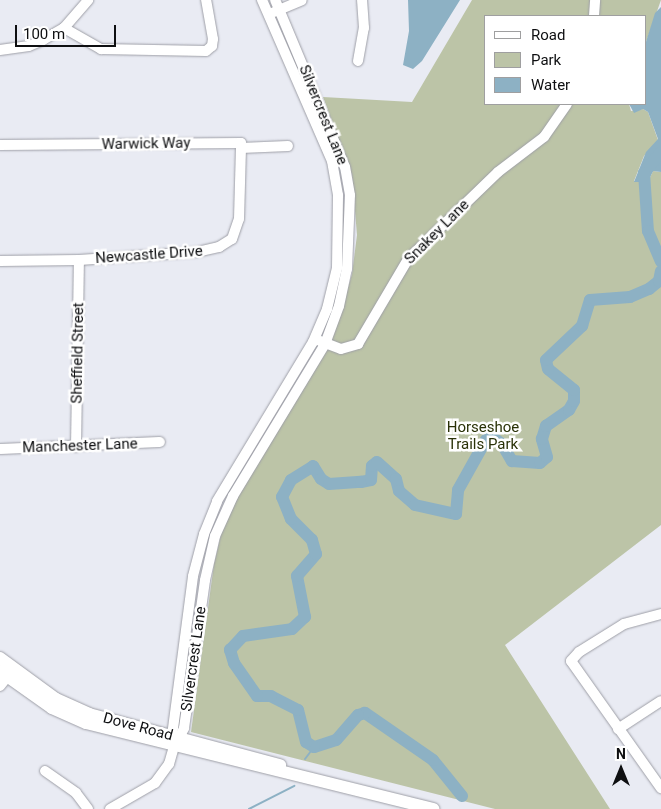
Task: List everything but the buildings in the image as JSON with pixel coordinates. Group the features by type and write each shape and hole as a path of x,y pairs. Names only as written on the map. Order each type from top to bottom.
{"main road":[{"name":"Dove Road","path":"0,658 5,676 52,708 86,723 176,741 276,772 287,772 434,809"}],"street":[{"path":"0,50 29,46 64,28 88,0"},
{"path":"64,28 101,50 206,51 211,47 213,39 206,0"},
{"name":"Silvercrest Lane","path":"176,741 193,576 204,534 217,501 315,339 327,309 337,268 338,195 325,143 262,0"},
{"path":"269,14 277,5 302,0"},
{"path":"358,61 364,28 362,0"},
{"path":"594,15 595,0"},
{"name":"Silvercrest Lane","path":"176,741 205,580 215,536 233,496 325,344 339,306 347,270 350,196 334,136 277,5"},
{"name":"Snakey Lane","path":"315,339 342,349 358,344 408,259 498,172 544,137 566,105"},
{"name":"Warwick Way","path":"0,145 240,143 241,148 288,146"},
{"name":"Newcastle Drive","path":"0,261 79,260 197,252 227,243 239,219 241,148"},
{"name":"Sheffield Street","path":"76,446 79,260"},
{"name":"Manchester Lane","path":"0,449 160,442"},
{"path":"661,614 624,624 592,643 571,661 661,788"},
{"path":"618,729 661,701"},
{"path":"110,809 161,778 176,741"},
{"path":"45,771 76,793 88,809"}],"green space":[{"name":"Horseshoe Trails Park","path":"472,0 661,0 646,42 646,15 483,15 483,105 629,105 631,111 643,109 648,112 658,140 644,156 634,181 648,182 653,171 661,172 661,525 505,645 610,809 495,809 191,732 214,564 223,526 245,484 323,357 338,322 352,274 357,235 352,175 323,97 412,102"}],"water":[{"path":"408,0 460,0 422,61 413,69 403,65 409,31"},
{"path":"661,7 661,172 653,171 648,182 634,182 646,152 658,139 648,112 643,109 634,113 630,105 646,105 646,42 655,13"}],"waterway":[{"path":"661,152 644,173 648,231 661,261"},
{"path":"462,796 433,760 365,713 358,715 336,740 314,747 306,742 298,710 271,696 257,696 234,663 230,650 243,636 292,629 305,617 297,576 316,554 312,540 291,519 282,497 291,480 313,466 321,479 329,484 371,480 372,466 377,462 396,479 399,491 415,505 456,514 458,490 486,440 492,437 502,444 512,461 540,463 547,457 542,439 546,426 569,410 574,401 574,390 548,369 546,360 582,326 590,300 630,297 649,289 659,281 661,271"},
{"path":"305,759 314,747"},
{"path":"249,809 294,786"}]}
